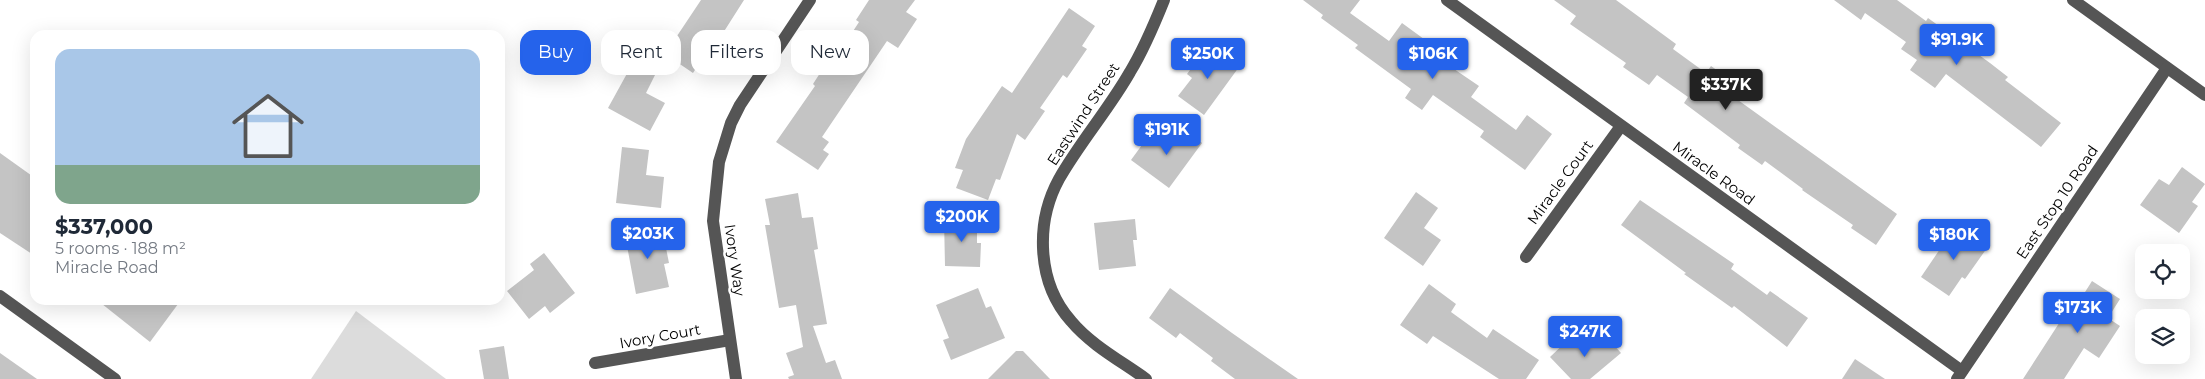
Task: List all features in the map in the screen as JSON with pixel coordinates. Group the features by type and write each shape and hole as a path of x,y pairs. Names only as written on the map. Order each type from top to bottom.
{"street":[{"name":"Ivory Way","path":"736,379 713,231 718,162 731,123 740,105 810,0"},
{"name":"Eastwind Street","path":"1146,379 1085,334 1066,316 1053,294 1047,277 1043,249 1047,209 1058,180 1131,72 1151,34 1164,0"},
{"name":"Miracle Road","path":"1447,0 1959,375"},
{"path":"2073,0 2205,95"},
{"name":"East Stop 10 Road","path":"1959,375 2167,68"},
{"name":"Miracle Court","path":"1526,257 1621,126"},
{"path":"0,296 115,379"},
{"name":"Ivory Court","path":"595,363 730,340"}],"shaded area":[{"path":"356,311 446,379 311,379"}],"building":[{"path":"701,0 744,0 725,30 691,30 691,72 681,65 681,30"},
{"path":"869,0 915,0 906,12 917,19 898,48 887,41 869,68 869,30 854,30 859,22 856,20"},
{"path":"1303,0 1360,0 1350,13 1389,41 1402,23 1428,42 1426,45 1456,67 1454,69 1479,86 1471,97 1516,130 1527,115 1552,134 1525,170 1480,137 1484,131 1433,95 1422,110 1405,98 1411,89 1355,48 1358,45 1321,18 1323,15"},
{"path":"1554,0 1616,0 1676,44 1673,49 1706,73 1711,66 1738,85 1731,95 1897,214 1876,245 1851,228 1853,225 1802,190 1765,161 1762,165 1738,148 1740,145 1684,103 1688,97 1657,75 1649,85 1623,67 1626,63 1570,24 1576,16"},
{"path":"1834,0 1897,0 1926,21 1928,18 1990,63 2008,77 2005,80 2061,123 2041,147 1946,74 1935,88 1910,70 1917,60 1901,49 1906,42 1865,13 1861,20"},
{"path":"1069,8 1095,26 1082,46 1087,49 1067,78 1063,75 1040,108 1045,111 1025,140 1017,134 1000,180 996,179 988,200 956,188 963,170 955,168 966,139 1002,86 1012,93"},
{"path":"1209,45 1239,67 1204,115 1178,96 1192,78 1187,74"},
{"path":"626,75 655,75 646,93 665,103 650,131 608,108"},
{"path":"819,75 864,75 822,137 829,142 823,150 829,154 818,170 776,142 815,86 813,84"},
{"path":"1181,127 1202,143 1169,188 1131,160 1150,134 1167,147"},
{"path":"622,147 649,150 646,175 664,177 661,208 616,203"},
{"path":"0,153 30,174 30,253 0,233"},
{"path":"2182,167 2205,184 2192,202 2198,206 2179,233 2140,205 2159,179 2169,185"},
{"path":"1416,192 1438,208 1424,228 1441,240 1423,266 1384,238"},
{"path":"798,193 802,218 813,217 818,249 814,250 827,324 813,326 826,363 835,360 842,379 789,379 788,377 794,375 786,353 803,347 796,305 779,308 765,225 770,225 765,199"},
{"path":"1640,200 1734,264 1731,269 1767,295 1770,291 1808,318 1787,347 1734,306 1732,308 1684,274 1686,273 1621,225"},
{"path":"944,218 977,218 977,243 981,243 980,267 945,266"},
{"path":"1135,219 1137,240 1133,240 1136,266 1099,270 1094,223"},
{"path":"1955,227 1987,248 1965,279 1962,277 1949,296 1921,277"},
{"path":"662,228 669,263 664,264 669,287 636,294 625,235"},
{"path":"544,253 575,293 550,313 545,306 529,319 507,291 534,270 530,264"},
{"path":"2092,281 2120,299 2108,318 2120,326 2099,358 2084,348 2064,379 2023,379 2076,297 2080,300"},
{"path":"1429,284 1456,304 1451,312 1487,338 1493,329 1539,360 1526,379 1499,379 1433,336 1427,344 1400,325"},
{"path":"978,288 986,308 991,306 1005,338 951,360 943,340 949,338 936,305"},
{"path":"1170,288 1298,379 1235,379 1211,361 1213,358 1180,333 1176,338 1149,318"},
{"path":"103,305 177,305 150,342"},
{"path":"1604,334 1621,353 1590,379 1571,379 1550,357 1571,337 1584,352"},
{"path":"504,346 509,379 484,379 479,350"},
{"path":"1016,351 1023,351 1050,379 988,379"},
{"path":"0,353 37,379 0,379"},
{"path":"1855,359 1885,379 1842,379"}]}
